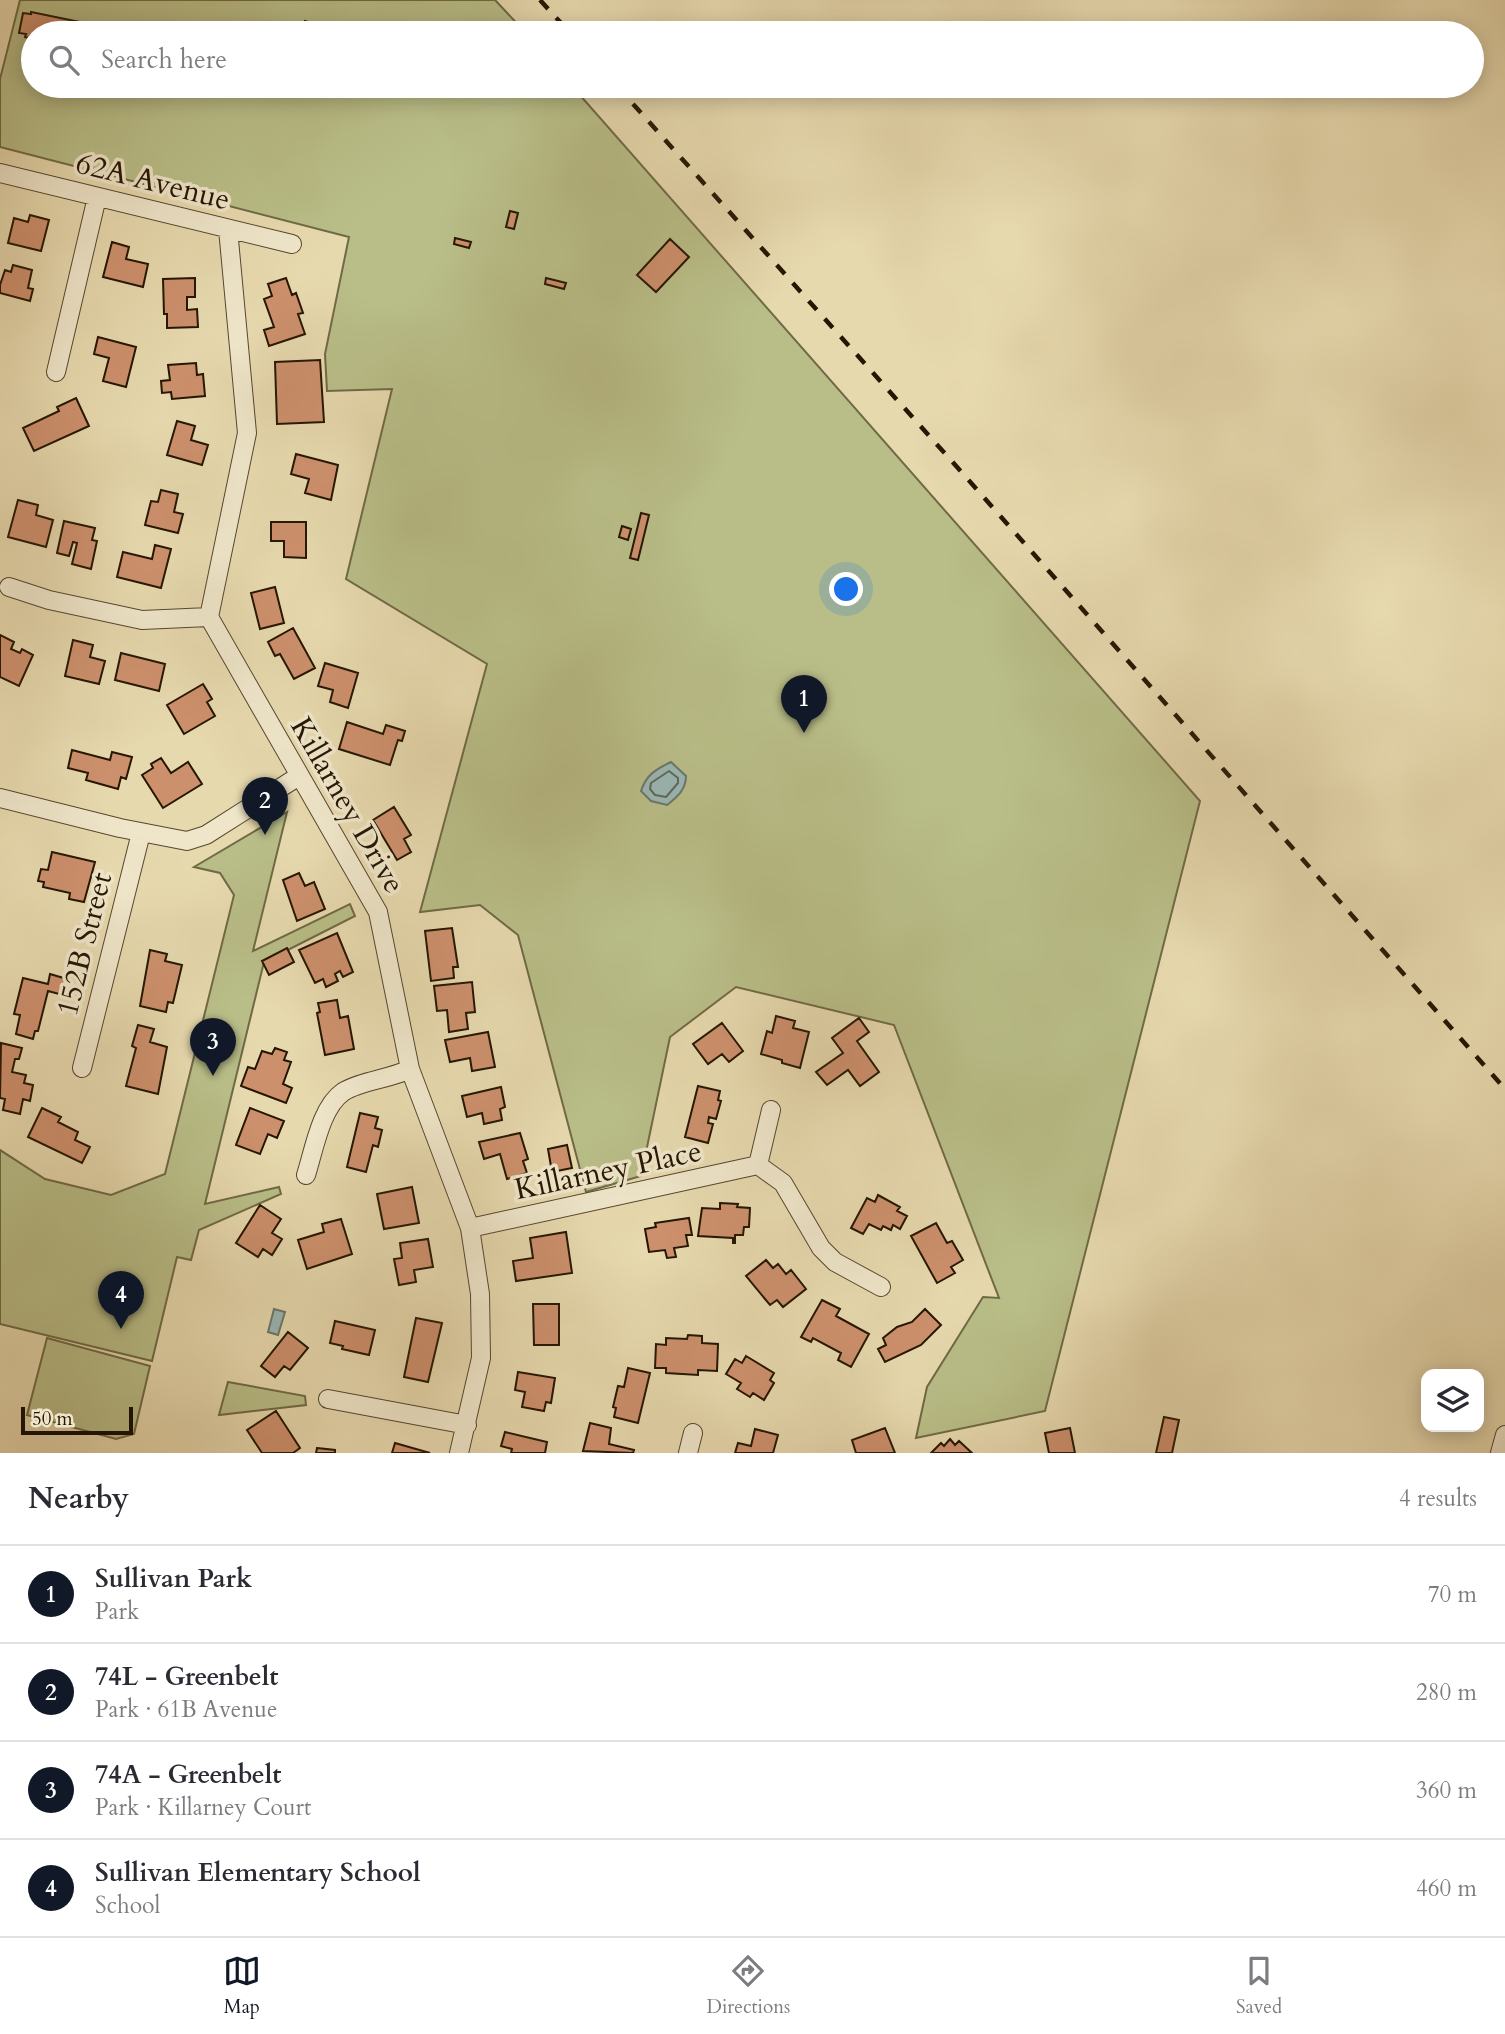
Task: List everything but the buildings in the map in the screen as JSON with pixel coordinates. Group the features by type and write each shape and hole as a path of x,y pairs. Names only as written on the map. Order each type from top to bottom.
{"street":[{"name":"62A Avenue","path":"0,173 292,244"},
{"path":"56,372 97,197"},
{"path":"9,587 49,600 142,620 209,617 247,433 228,229"},
{"name":"Killarney Drive","path":"209,617 379,912 410,1069 470,1228 480,1294 481,1358 459,1453"},
{"path":"0,798 141,833 187,841 206,835 299,776"},
{"name":"152B Street","path":"82,1068 141,833"},
{"path":"306,1175 328,1106 344,1091 396,1076 410,1069"},
{"path":"771,1110 758,1165 783,1184 821,1248 835,1262 881,1287"},
{"name":"Killarney Place","path":"470,1228 758,1165"},
{"path":"328,1399 467,1425"},
{"path":"688,1453 693,1433"},
{"path":"1500,1453 1505,1435"}],"green space":[{"path":"20,0 495,0 515,21 21,21 21,98 583,98 1200,801 1045,1411 916,1438 927,1387 983,1297 999,1298 894,1025 736,987 670,1037 641,1176 586,1192 518,935 480,905 420,912 487,664 346,579 392,389 327,391 325,354 349,237 0,147 0,79"},
{"path":"287,812 253,951 350,904 355,916 264,962 205,1204 279,1187 281,1194 199,1230 191,1260 177,1257 152,1361 0,1324 0,1150 45,1179 111,1195 165,1174 234,895 220,873 194,867"},
{"path":"47,1338 150,1366 134,1434 116,1439 27,1415"},
{"path":"228,1382 305,1396 306,1405 219,1415"}],"water":[{"path":"671,762 686,776 683,789 667,805 651,801 641,791 643,785 652,773"},
{"path":"274,1309 285,1312 278,1335 268,1332"}],"railway":[{"path":"540,0 559,21"},
{"path":"628,98 1505,1089"}],"place":[{"name":"Sullivan Park","path":"804,733"},
{"name":"74L - Greenbelt","path":"265,835"},
{"name":"74A - Greenbelt","path":"213,1076"},
{"name":"Sullivan Elementary School","path":"121,1329"}]}
